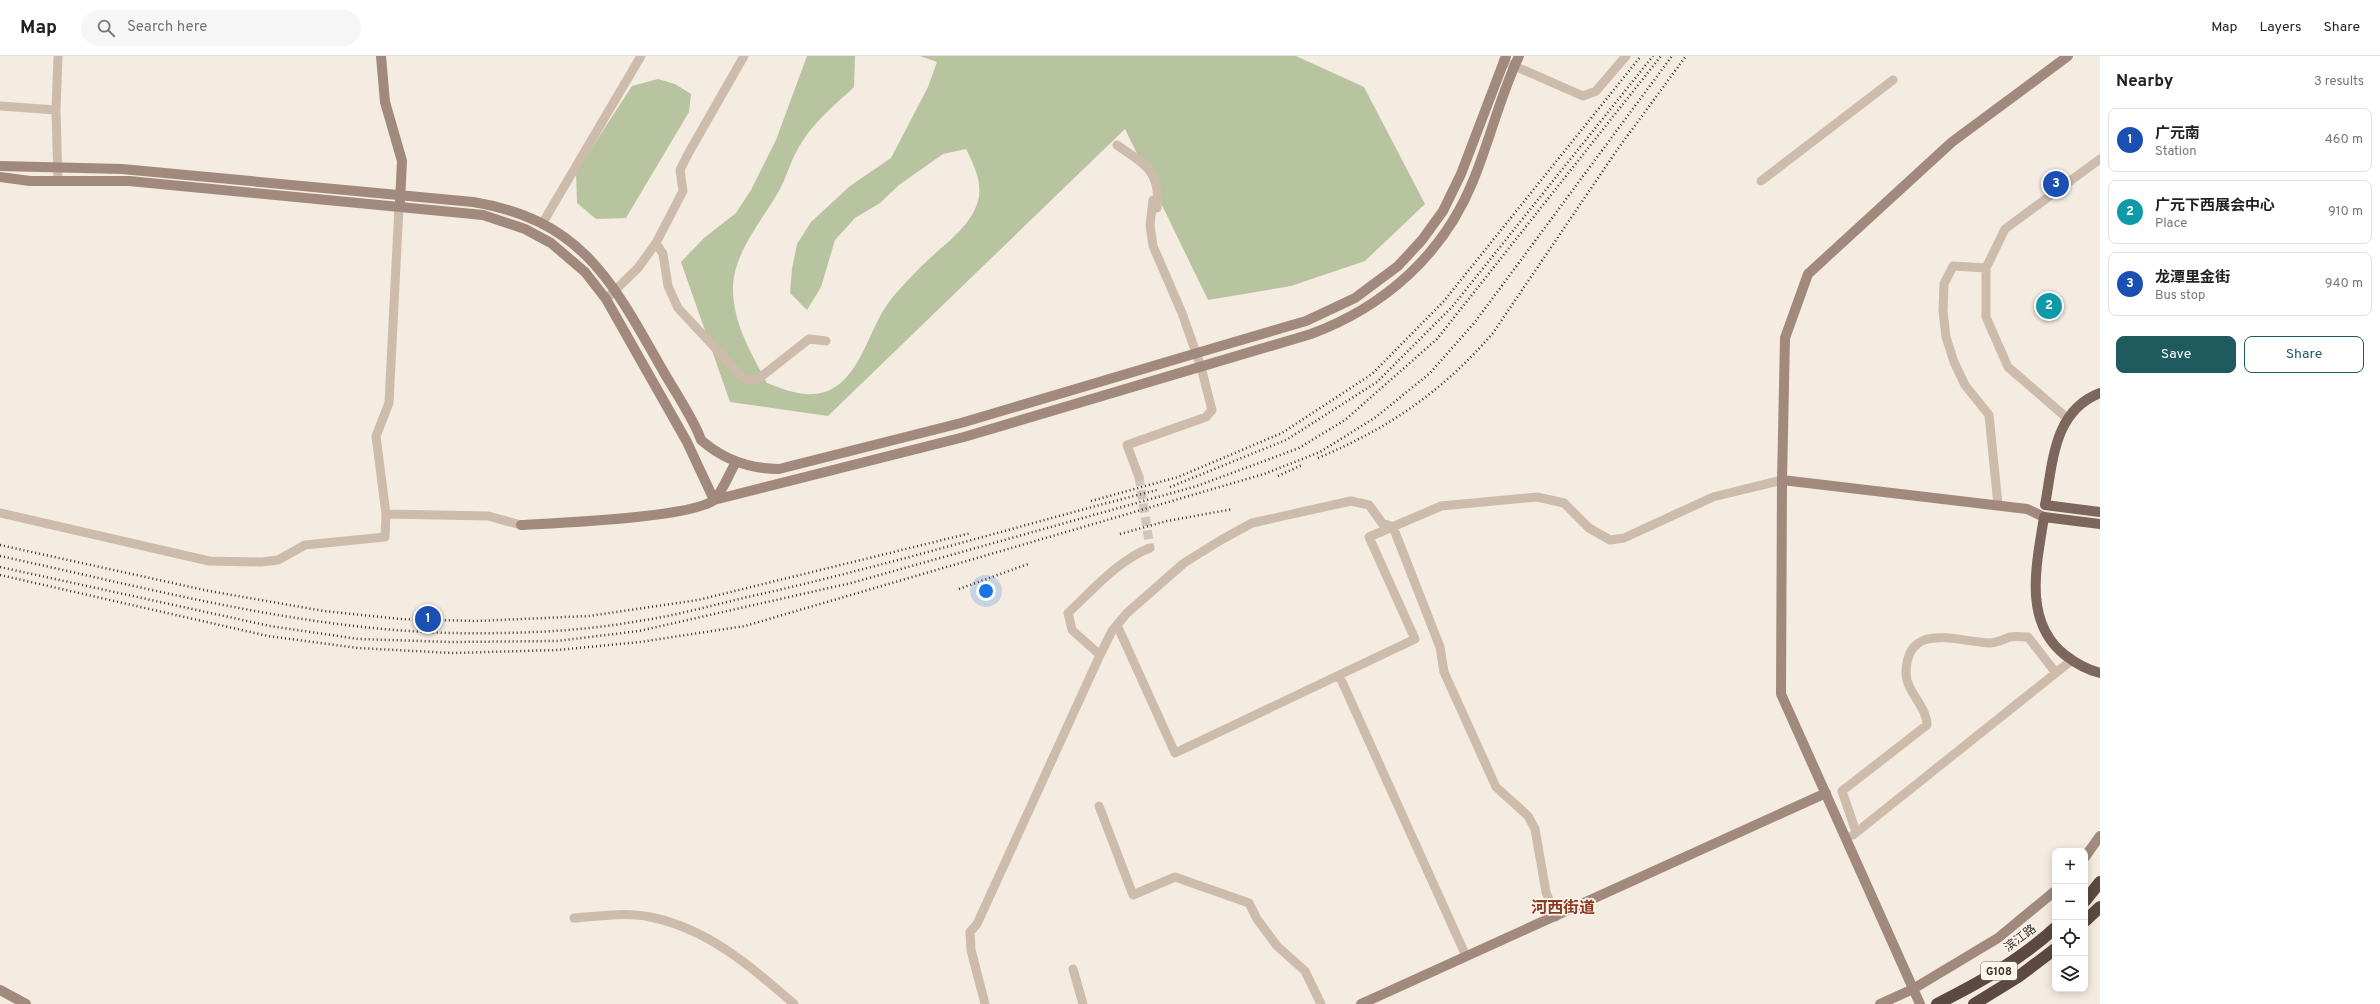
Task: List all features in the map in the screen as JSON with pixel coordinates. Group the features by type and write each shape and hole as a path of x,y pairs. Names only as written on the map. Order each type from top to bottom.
{"highway":[{"path":"2088,897 2100,882"},
{"path":"2086,920 2100,907"},
{"name":"滨江路","path":"1937,1004 1985,980 2036,945 2052,931"},
{"name":"G108","path":"1974,1004 2018,977 2052,951"}],"main road":[{"path":"381,56 385,102 402,161 399,206"},
{"path":"521,525 626,518 694,508 714,500 964,437 1328,328 1378,300 1408,276 1433,249 1462,205 1474,179 1514,66 1519,56"},
{"path":"1920,1004 1782,694 1782,480 1785,338 1808,274 1952,142 2068,56"},
{"path":"0,166 122,169 488,205 519,214 542,224 560,235 585,254 616,290 701,440 717,453 736,462 757,468 779,469 961,423 1197,353 1323,315 1360,295 1398,266 1422,240 1449,199 1502,58"},
{"path":"0,177 58,181 129,181 399,206 483,215 525,229 551,243 574,262 593,282 606,299 687,442 714,500"},
{"path":"2045,505 2059,432 2067,418 2087,398 2100,394"},
{"path":"714,500 736,462"},
{"path":"1782,480 2027,509 2044,516 2100,524"},
{"path":"2027,509 2045,505 2100,512"},
{"path":"2044,516 2037,564 2036,596 2038,616 2045,633 2056,647 2072,660 2100,673"},
{"path":"1361,1004 1826,793"},
{"path":"2088,853 2100,836"},
{"path":"1880,1004 1913,989 1998,938 2052,894"},
{"path":"0,990 26,1004"}],"street":[{"path":"58,56 56,110 58,181"},
{"path":"542,224 641,56"},
{"path":"606,299 638,268 656,243 684,191 680,170 744,56"},
{"path":"1502,58 1514,66 1583,96 1596,91 1626,56"},
{"path":"1761,181 1893,80"},
{"path":"0,106 56,110"},
{"path":"1117,146 1147,167 1156,180 1158,194 1157,230 1164,269"},
{"path":"2067,418 2008,368 1986,317 1986,268 2005,229 2100,159"},
{"path":"1139,477 1127,445 1206,417 1212,410 1197,353 1151,239 1153,200"},
{"path":"0,513 209,561 261,562 278,560 305,545 385,537 386,514 376,436 389,403 399,206"},
{"path":"656,243 663,254 668,286 678,308 744,379 757,380 809,339 826,340"},
{"path":"1986,268 1953,266 1944,284 1943,311 1946,337 1954,362 1965,385 1988,415 1998,505"},
{"path":"1117,626 1174,753 1415,639 1369,537 1441,506 1537,497 1564,503 1589,528 1610,540 1624,538 1713,497 1782,480"},
{"path":"985,1004 971,950 970,932 977,924 1100,655 1117,626 1127,613 1184,564 1252,522 1351,501 1369,505 1382,523 1393,527 1440,647 1444,672 1496,787 1528,816 1535,829 1539,843 1539,863 1546,892 1556,916"},
{"path":"386,514 488,516 521,525"},
{"path":"1100,655 1072,630 1068,613 1123,562 1150,548"},
{"path":"1856,832 1842,791 1927,725 1927,714 1916,698 1906,674 1911,651 1922,640 1933,636 1992,643 2012,636 2028,637 2056,673"},
{"path":"1847,840 2072,660"},
{"path":"1339,675 1466,956"},
{"path":"1098,806 1133,895 1175,877 1249,903 1257,919 1277,946 1305,971 1321,1004"},
{"path":"574,918 606,915 650,917 703,934 752,967 794,1004"},
{"path":"1073,969 1083,1004"}],"green space":[{"path":"807,56 855,56 854,87 819,120 807,134 799,147 780,189 744,248 735,273 733,286 739,324 749,348 767,383 785,390 802,394 820,393 838,385 847,377 861,356 878,319 892,298 918,269 957,234 975,210 979,194 979,181 966,149 943,154 899,185 880,203 855,218 835,240 821,287 807,310 790,293 792,269 797,244 811,222 850,186 891,158 928,87 937,62 920,56 1296,56 1364,87 1425,204 1365,261 1291,286 1208,300 1125,129 828,416 730,402 681,262 704,238 736,213 751,190 776,140"},
{"path":"658,79 675,84 691,94 689,112 626,218 596,219 577,203 576,172 632,86"}],"tunnel":[{"path":"1139,477 1150,548"}],"railway":[{"path":"1091,501 1178,477 1282,433 1372,374 1444,301 1641,56"},
{"path":"1170,487 1286,440 1377,382 1452,307 1653,56"},
{"path":"0,567 270,626 358,639 452,642 557,641 639,631 851,583 1197,486 1299,448 1345,420 1437,339 1661,56"},
{"path":"0,575 268,636 358,648 452,653 558,650 640,642 745,626 1264,474 1320,452 1376,417 1430,373 1475,322 1672,56"},
{"path":"1318,458 1391,421 1434,391 1474,354 1493,333 1617,150 1686,56"},
{"path":"1278,476 1302,465"},
{"path":"0,556 224,605 336,624 393,630 450,633 545,632 616,625 685,612 860,570 1157,490"},
{"path":"1120,534 1167,521 1233,509"},
{"path":"0,545 209,591 324,611 400,619 477,621 589,616 698,600 971,533"},
{"path":"959,589 1028,564"}],"place":[{"name":"龙潭里金街","path":"2056,184"},
{"name":"广元下西展会中心","path":"2049,306"},
{"name":"广元南","path":"428,619"}],"district":[{"name":"河西街道","path":"1563,907"}]}
